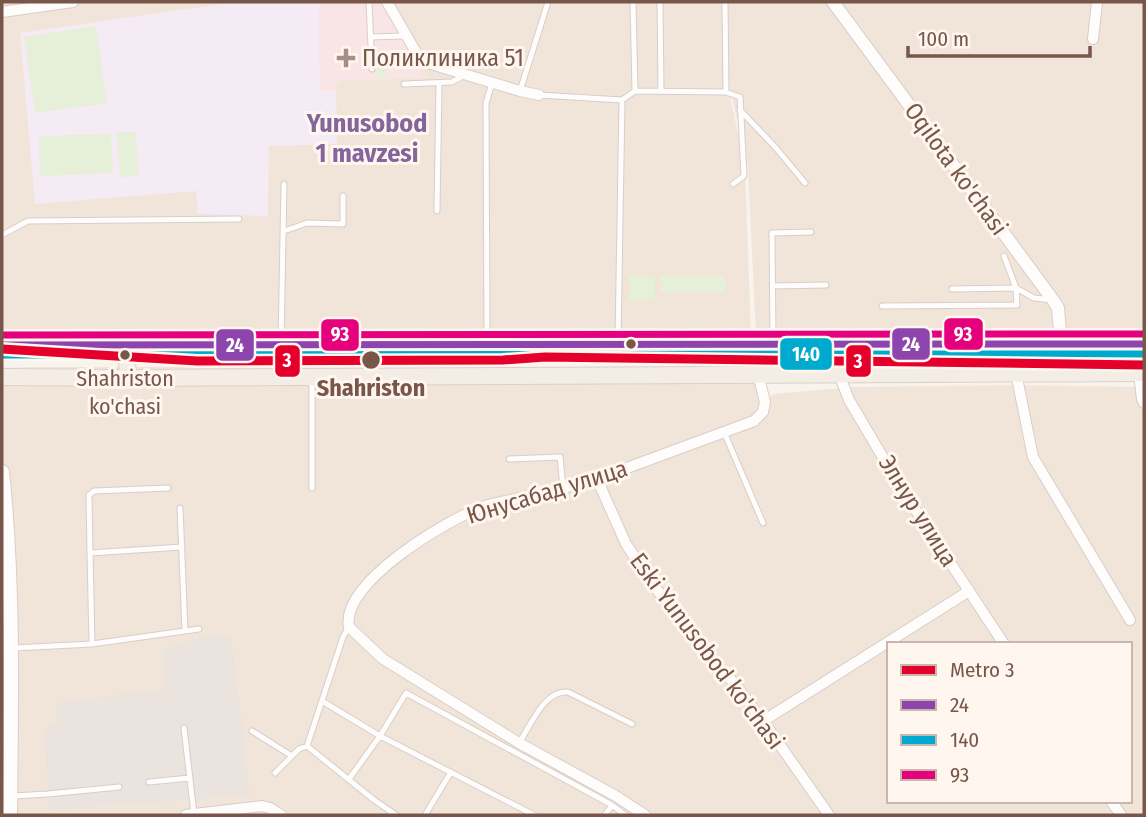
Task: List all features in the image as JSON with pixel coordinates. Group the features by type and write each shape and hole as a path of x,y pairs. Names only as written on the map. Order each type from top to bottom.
{"main road":[{"path":"2,345 1144,344"},
{"path":"126,345 128,378"},
{"path":"2,377 1142,373"},
{"path":"2,472 11,648 6,741 10,815"}],"street":[{"path":"2,12 72,2"},
{"path":"387,2 421,61 540,95"},
{"name":"Oqilota ko'chasi","path":"833,2 1053,300 1058,309 1061,344"},
{"path":"1093,39 1097,2"},
{"path":"1016,373 1033,457 1130,620"},
{"path":"1142,373 1144,403"},
{"name":"Юнусабад улица","path":"349,627 349,613 366,583 435,530 483,507 597,479 754,421 763,412 765,402 758,374"},
{"name":"Элнур улица","path":"839,374 849,400 901,488 1003,642"},
{"name":"Eski Yunusobod ko'chasi","path":"597,479 626,544 651,583 705,652 734,683 829,815"},
{"path":"888,642 969,591"},
{"path":"349,627 383,659 645,815"},
{"path":"762,721 887,642"},
{"path":"190,815 242,811 262,806 281,815"}],"lane":[{"path":"369,2 372,69"},
{"path":"520,91 548,2"},
{"path":"633,2 635,91"},
{"path":"660,2 661,91"},
{"path":"725,2 726,92"},
{"path":"370,37 407,36"},
{"path":"404,84 452,82 467,75"},
{"path":"487,345 486,103 492,82"},
{"path":"437,211 439,83"},
{"path":"540,95 622,100 635,91 661,91 726,92 740,97 744,177 733,184"},
{"path":"617,344 622,100"},
{"path":"740,110 805,183"},
{"path":"281,345 284,184"},
{"path":"284,231 307,223 343,224 343,196"},
{"path":"2,235 28,220 239,219"},
{"path":"773,344 772,233 811,232"},
{"path":"882,306 1017,305 1016,288 1004,256"},
{"path":"772,286 826,285"},
{"path":"952,289 1016,288 1034,298 1053,300"},
{"path":"312,376 312,488"},
{"path":"724,432 763,523"},
{"path":"509,459 560,457 564,488"},
{"path":"92,644 89,495 94,491 168,488"},
{"path":"180,508 185,631"},
{"path":"90,553 182,547"},
{"path":"307,746 343,637 349,627"},
{"path":"11,648 92,644 199,629"},
{"path":"520,743 542,706 560,692 568,692 632,724"},
{"path":"349,779 406,693 612,805 625,815"},
{"path":"322,701 380,736 532,815"},
{"path":"184,728 190,778 190,815"},
{"path":"252,731 292,756"},
{"path":"275,773 299,749 307,746"},
{"path":"307,746 396,815"},
{"path":"425,815 451,772"},
{"path":"149,782 190,778"},
{"path":"10,796 118,787"},
{"path":"605,815 612,805"}],"shaded area":[{"name":"Yunusobod 1 mavzesi","path":"2,2 725,2 723,62 745,168 751,336 2,332"},
{"path":"236,2 319,2 320,91 336,91 337,144 269,146 268,216 198,214 196,191 35,204 20,33"},
{"path":"319,2 380,2 426,78 337,81 336,91 320,91"},
{"path":"727,2 1144,2 1144,328 756,336 748,168 724,62"},
{"path":"2,368 759,369 767,399 774,394 851,387 1144,387 1144,815 2,815"},
{"path":"231,635 250,795 49,810 44,727 58,725 56,703 166,689 161,650 200,638"}],"green space":[{"path":"96,26 107,103 35,113 24,37"},
{"path":"376,51 385,51 386,78 377,78"},
{"path":"117,132 136,132 138,176 120,177"},
{"path":"111,134 113,173 40,176 39,136"},
{"path":"629,276 655,276 655,300 629,300"},
{"path":"660,276 725,276 725,292 661,292"}],"metro line":[{"name":"3","path":"2,349 197,361 503,360 545,357 1144,365"}],"transit line":[{"name":"93","path":"2,335 1144,334"},
{"name":"24","path":"2,345 1144,344"},
{"name":"140","path":"2,355 1144,354"}],"place":[{"name":"Поликлиника 51","path":"346,58"},
{"name":"Shahriston ko'chasi","path":"125,355"},
{"name":"Shahriston","path":"371,360"}],"district":[{"name":"Yunusobod 1 mavzesi","path":"367,138"}]}
